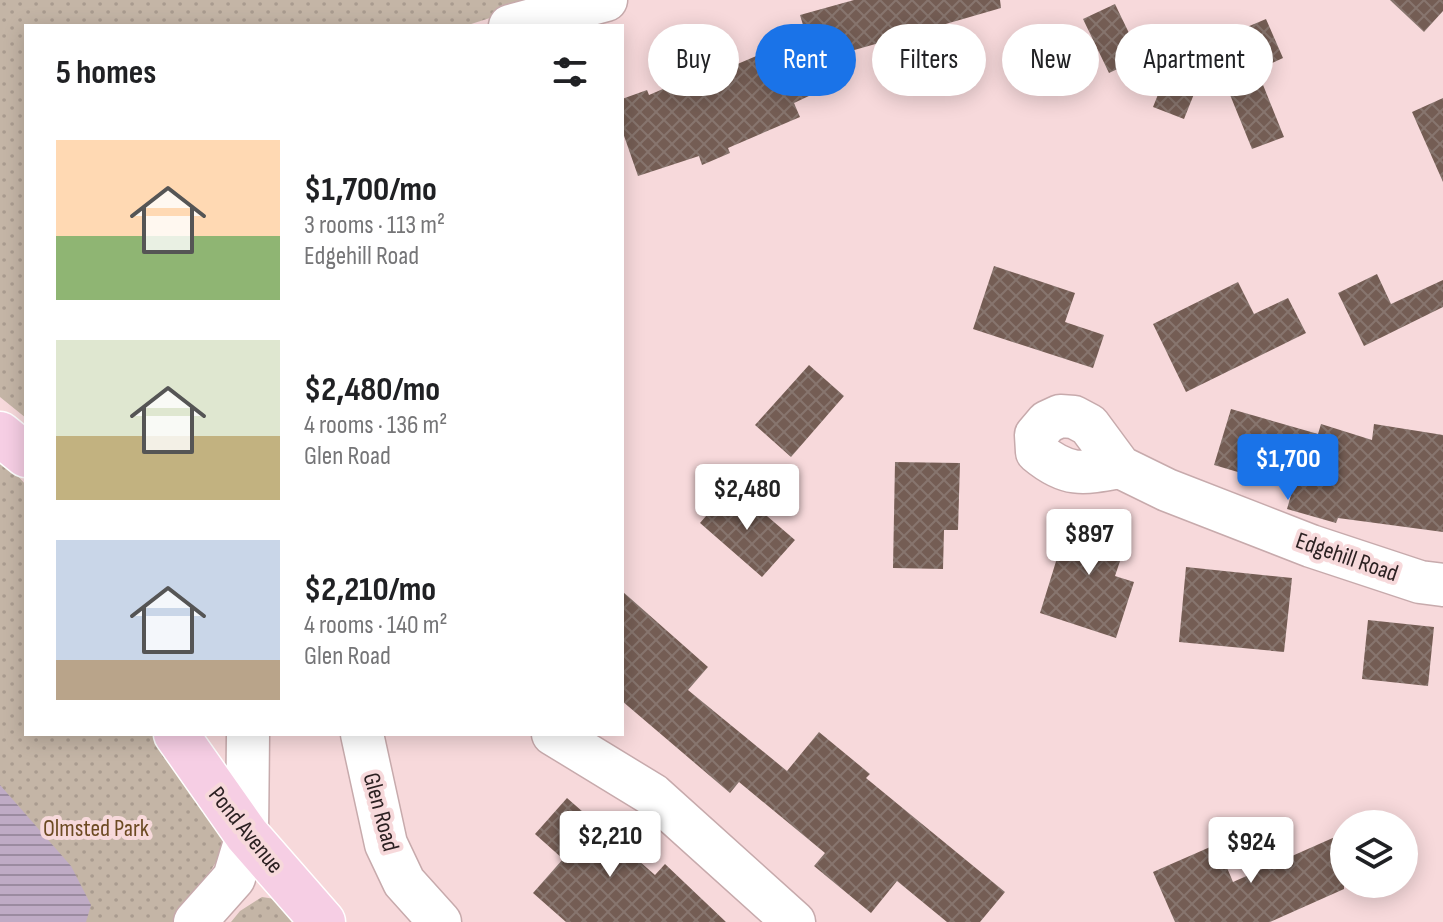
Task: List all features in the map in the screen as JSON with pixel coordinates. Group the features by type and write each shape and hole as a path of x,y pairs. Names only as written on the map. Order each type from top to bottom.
{"main road":[{"path":"0,434 24,453"},
{"name":"Pond Avenue","path":"177,736 247,835 323,922"}],"street":[{"path":"517,24 606,0"},
{"name":"Edgehill Road","path":"1120,467 1167,490 1289,538 1420,582 1443,585"},
{"path":"195,922 234,878 247,835 248,736"},
{"name":"Glen Road","path":"362,736 386,844 404,882 440,922"},
{"path":"556,736 653,795 794,922"}],"green space":[{"path":"0,0 546,0 471,24 24,24 24,416 0,397"},
{"name":"Olmsted Park","path":"0,456 24,483 24,736 158,736 229,843 176,922 0,922"},
{"path":"262,897 275,899 303,922 231,922 240,911"}],"shaded area":[{"path":"0,785 71,866 91,905 86,922 0,922"}],"building":[{"path":"854,0 1000,0 1001,8 946,24 872,24 872,45 856,50 856,24 803,24 800,15"},
{"path":"1390,0 1443,0 1443,11 1424,32"},
{"path":"1115,4 1125,24 1115,24 1115,70 1109,73 1099,52 1099,24 1085,24 1083,19"},
{"path":"1273,35 1283,58 1273,63"},
{"path":"755,57 755,96 809,96 794,103 800,117 728,148 730,153 702,165 699,156 638,176 624,136 624,98 647,90 648,96 739,96 739,63"},
{"path":"1157,96 1193,96 1184,119 1153,107"},
{"path":"1230,96 1267,96 1284,137 1252,149"},
{"path":"1443,98 1443,182 1412,112"},
{"path":"994,266 1075,293 1065,322 1104,335 1093,368 973,329"},
{"path":"1377,274 1391,304 1443,280 1443,307 1364,346 1338,293"},
{"path":"1238,282 1254,314 1288,298 1306,333 1186,392 1153,324"},
{"path":"809,365 844,396 791,457 755,425"},
{"path":"1231,409 1318,434 1321,424 1372,440 1374,424 1443,435 1443,532 1338,518 1336,523 1287,509 1293,488 1214,465"},
{"path":"895,462 960,463 958,530 944,530 943,569 893,568"},
{"path":"732,486 795,540 762,577 700,523"},
{"path":"1071,513 1130,531 1115,576 1134,582 1116,638 1040,613"},
{"path":"1186,567 1292,578 1284,652 1179,642"},
{"path":"624,593 708,667 688,690 787,771 819,732 870,774 866,778 1005,892 980,922 947,922 897,881 871,913 814,866 825,853 739,782 730,793 624,703"},
{"path":"1368,620 1434,627 1428,686 1362,679"},
{"path":"567,798 655,875 665,864 726,922 566,922 533,893 563,859 535,834"},
{"path":"1330,839 1330,895 1270,922 1175,922 1153,872 1217,844 1233,882"}]}
